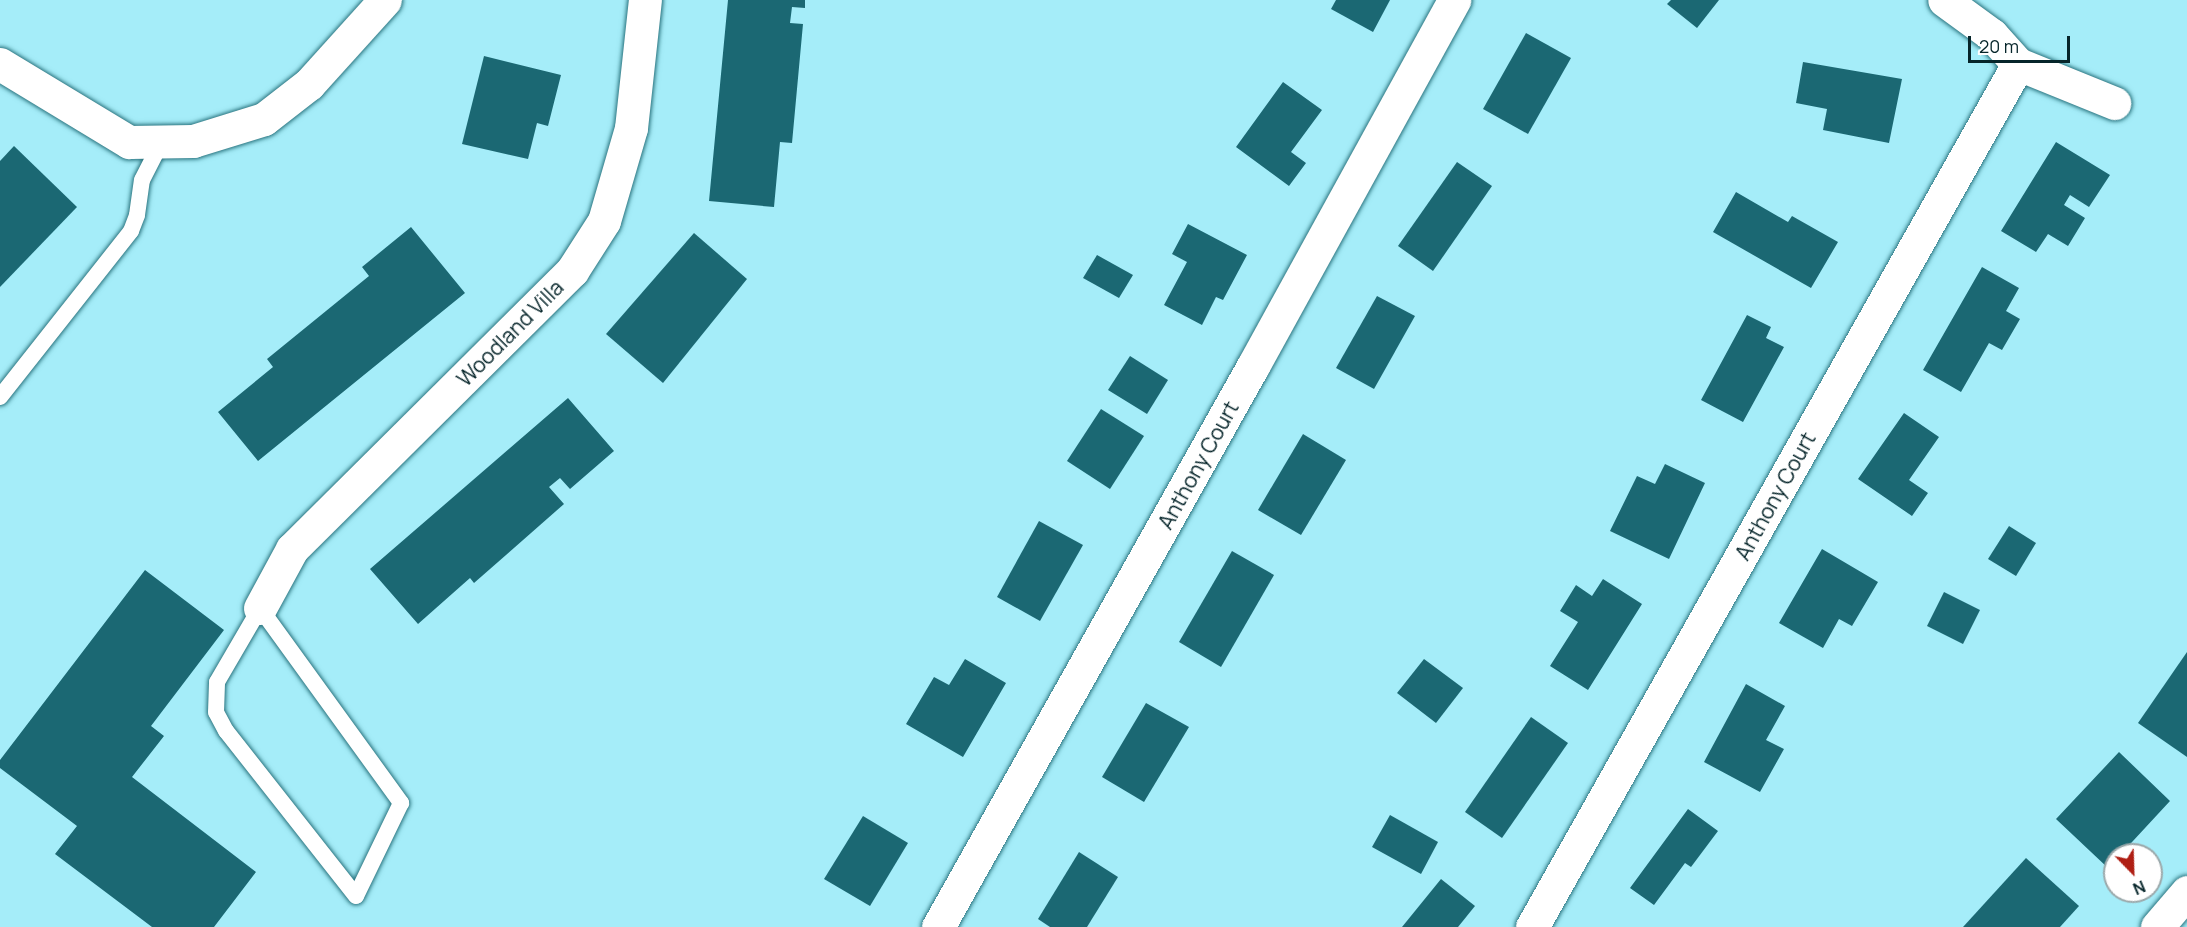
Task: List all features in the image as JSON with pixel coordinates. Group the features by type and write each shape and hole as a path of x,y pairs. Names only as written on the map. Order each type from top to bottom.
{"street":[{"path":"0,64 129,142 193,141 264,119 309,84 385,0"},
{"name":"Woodland Villa","path":"260,608 292,549 572,271 604,221 631,128 645,0"},
{"name":"Anthony Court","path":"938,927 1254,366 1454,0"},
{"path":"1944,0 1992,35 2018,64 2114,103"},
{"name":"Anthony Court","path":"1532,927 2018,64"},
{"path":"2157,927 2187,892"}],"lane":[{"path":"0,397 131,231 137,214 142,180 162,141"},
{"path":"260,608 401,803 356,896 226,731 216,712 217,682 260,608"}],"building":[{"path":"728,0 805,0 805,8 792,7 790,23 803,24 792,143 780,142 774,207 709,201"},
{"path":"1336,0 1390,0 1373,32 1331,9"},
{"path":"1671,0 1719,0 1697,28 1667,4"},
{"path":"1526,33 1571,58 1528,134 1483,109"},
{"path":"484,56 561,75 548,126 537,123 528,159 462,144"},
{"path":"1803,62 1902,79 1889,143 1823,130 1827,109 1796,103"},
{"path":"1283,82 1322,110 1291,152 1306,163 1289,186 1236,147"},
{"path":"2056,142 2110,175 2089,207 2070,195 2064,205 2085,218 2068,246 2048,234 2036,252 2001,231"},
{"path":"14,146 77,207 0,287 0,161"},
{"path":"1457,162 1492,186 1433,271 1398,246"},
{"path":"1736,192 1788,222 1792,216 1838,242 1811,288 1713,232"},
{"path":"1188,224 1247,255 1223,300 1216,297 1202,325 1164,305 1187,262 1172,254"},
{"path":"411,227 465,293 258,461 218,412 273,367 267,359 369,276 362,267"},
{"path":"694,233 747,279 663,383 606,334"},
{"path":"1097,255 1133,275 1119,298 1083,278"},
{"path":"1982,267 2019,288 2006,311 2020,319 2002,350 1989,343 1961,392 1923,370"},
{"path":"1377,296 1415,316 1374,389 1336,368"},
{"path":"1747,315 1771,327 1766,338 1784,347 1743,422 1701,400"},
{"path":"1130,356 1168,380 1147,414 1108,390"},
{"path":"568,398 614,451 570,489 560,478 549,487 564,504 474,583 470,578 418,624 370,569"},
{"path":"1101,409 1144,436 1110,489 1067,461"},
{"path":"1904,413 1939,437 1909,480 1928,493 1912,516 1858,479"},
{"path":"1303,434 1346,460 1301,535 1258,510"},
{"path":"1665,464 1705,483 1669,559 1610,531 1637,476 1655,484"},
{"path":"1039,521 1083,545 1040,621 997,597"},
{"path":"2009,526 2036,543 2016,576 1988,559"},
{"path":"1822,549 1878,582 1852,626 1839,619 1823,648 1779,623"},
{"path":"1232,551 1274,575 1221,667 1179,642"},
{"path":"145,570 224,630 151,726 164,736 132,777 256,872 214,927 152,927 55,854 77,826 0,768 0,760"},
{"path":"1603,579 1642,604 1588,690 1550,666 1578,622 1560,611 1576,585 1592,596"},
{"path":"1944,592 1980,610 1963,644 1927,626"},
{"path":"2187,652 2187,757 2138,723"},
{"path":"965,659 1006,683 963,757 906,724 934,677 949,685"},
{"path":"1424,659 1463,688 1436,723 1397,693"},
{"path":"1746,684 1785,706 1766,740 1784,749 1760,792 1704,762"},
{"path":"1146,703 1189,727 1144,802 1102,777"},
{"path":"1531,717 1568,743 1502,838 1465,812"},
{"path":"2119,752 2170,801 2131,843 2103,843 2103,863 2056,819"},
{"path":"1688,809 1718,831 1691,867 1685,863 1654,905 1630,888"},
{"path":"1390,815 1438,842 1421,874 1372,847"},
{"path":"863,816 908,843 870,906 824,879"},
{"path":"1079,852 1118,877 1087,927 1050,927 1038,919"},
{"path":"2026,858 2079,906 2060,927 1963,927"},
{"path":"1441,879 1475,906 1458,927 1402,927"}]}
